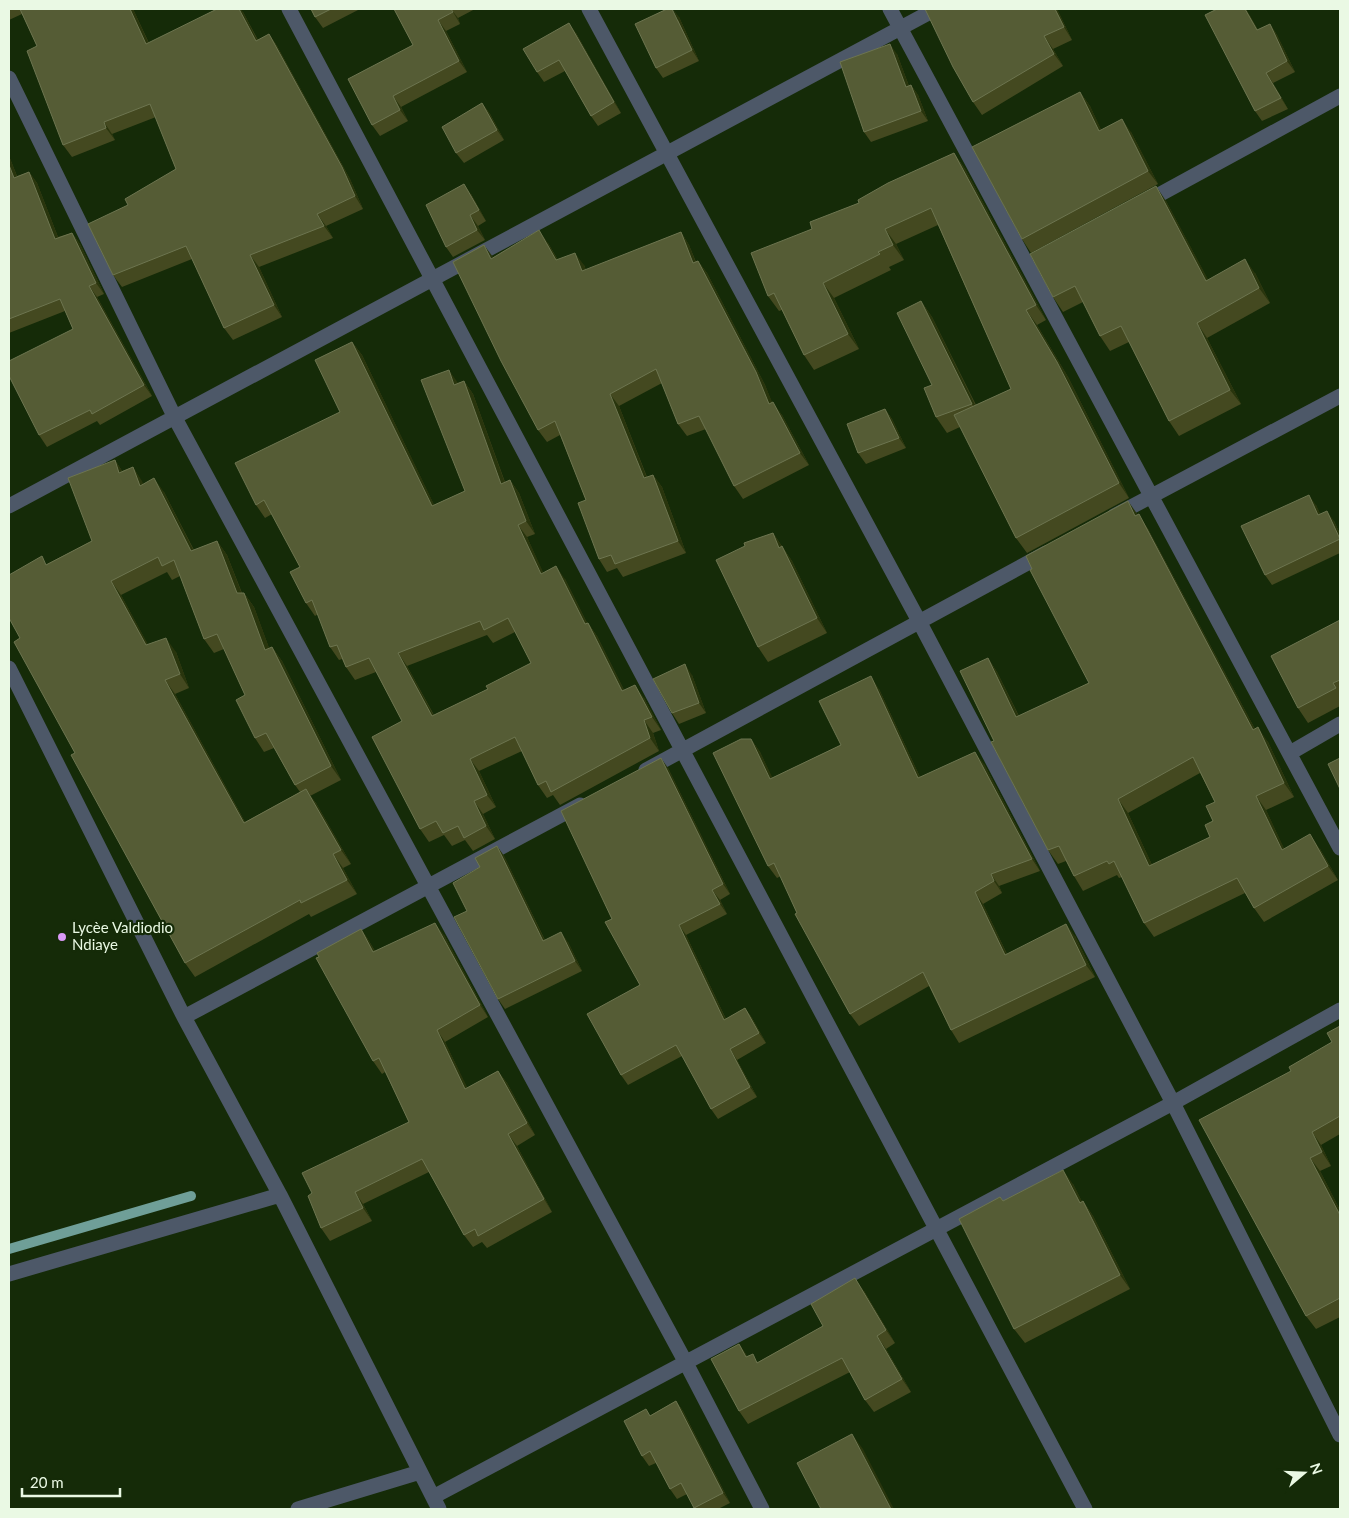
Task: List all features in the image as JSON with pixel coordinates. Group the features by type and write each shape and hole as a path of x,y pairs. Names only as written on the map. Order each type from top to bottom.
{"street":[{"path":"289,9 1085,1509"},
{"path":"589,9 920,623 1174,1103 1340,1435"},
{"path":"890,9 1032,263 1150,496 1340,848"},
{"path":"9,506 936,9"},
{"path":"9,78 175,418 427,888 686,1363 762,1509"},
{"path":"1132,209 1340,96"},
{"path":"1099,524 1340,396"},
{"path":"632,778 1056,548"},
{"path":"9,668 184,1017 280,1195 436,1503 686,1363 1174,1103 1340,1010"},
{"path":"1290,753 1340,724"},
{"path":"184,1017 589,800"},
{"path":"9,1274 280,1195"},
{"path":"298,1509 420,1472"}],"building":[{"path":"20,9 130,9 146,44 217,9 239,9 256,41 269,34 342,167 355,196 317,214 324,226 250,255 274,305 224,328 186,246 113,275 88,224 128,205 125,199 176,169 150,104 104,122 106,128 63,145 27,51 37,46"},
{"path":"311,9 331,9 315,17"},
{"path":"394,9 451,9 453,12 438,20 459,61 393,96 400,110 372,125 348,79 413,45"},
{"path":"667,9 672,9 692,50 656,68 635,24"},
{"path":"925,9 1055,9 1064,27 1044,36 1054,54 973,102 953,67"},
{"path":"1217,9 1245,9 1257,30 1270,24 1287,61 1266,73 1281,98 1255,111 1205,15"},
{"path":"569,23 614,102 591,116 559,60 537,72 523,49"},
{"path":"890,44 906,87 911,85 921,111 864,132 840,62"},
{"path":"1080,92 1099,131 1122,119 1148,171 1022,239 972,147"},
{"path":"482,103 497,130 456,153 442,127"},
{"path":"954,153 1036,305 1026,310 1057,362 1119,483 1016,538 954,415 1011,389 931,208 885,229 893,245 878,252 880,254 823,283 848,334 804,355 774,293 768,296 751,253 812,229 810,222 859,203 858,200 888,183"},
{"path":"9,165 14,178 29,172 55,239 72,233 96,283 89,286 144,385 92,414 90,410 39,435 9,376 9,361 73,329 60,299 9,319"},
{"path":"464,184 479,210 470,215 477,230 446,247 426,205"},
{"path":"1156,186 1206,281 1245,259 1259,288 1197,323 1230,390 1169,421 1121,326 1100,336 1075,286 1053,297 1030,254"},
{"path":"539,230 556,260 575,253 582,271 681,232 693,263 698,261 756,372 769,404 773,402 800,453 734,486 699,416 678,424 656,369 610,394 644,478 653,475 678,541 615,564 611,555 599,559 578,503 586,500 555,421 538,430 501,361 453,262 484,245 491,259"},
{"path":"921,301 972,404 936,417 924,388 932,385 897,313"},
{"path":"352,342 432,506 465,491 421,380 449,370 454,385 464,381 501,484 510,480 526,521 518,525 541,574 556,566 585,624 588,623 622,691 635,685 652,717 644,720 650,738 551,792 546,781 538,785 515,737 470,759 487,795 474,801 486,826 464,838 458,826 443,833 436,821 420,829 372,737 402,721 369,658 346,667 337,645 330,647 312,600 306,603 290,572 300,567 264,500 256,505 235,463 340,412 315,360","holes":["508,618 531,663 486,686 488,689 432,716 398,653 480,621 484,630"]},
{"path":"885,409 899,438 858,453 847,424"},
{"path":"115,460 119,473 133,467 140,486 154,478 191,551 217,541 237,593 244,593 265,650 272,647 331,766 295,785 266,733 255,738 236,700 245,695 217,634 204,639 174,560 162,566 158,557 111,581 146,645 166,638 180,674 165,680 204,751 244,823 306,789 341,850 333,854 347,880 301,903 300,900 185,963 71,755 75,753 14,642 20,638 9,618 9,575 42,556 46,565 92,541 68,478"},
{"path":"1309,495 1318,515 1327,511 1340,539 1265,575 1241,526"},
{"path":"1128,501 1135,516 1139,514 1253,730 1258,727 1284,783 1256,796 1282,850 1310,834 1328,866 1254,908 1237,878 1144,923 1114,861 1109,864 1107,861 1074,876 1059,846 1048,850 991,742 994,741 960,671 988,658 1016,717 1089,683 1030,570 1032,569 1026,556","holes":["1193,757 1215,802 1206,806 1213,821 1205,825 1210,837 1149,866 1118,799"]},
{"path":"773,533 779,548 782,546 817,618 758,647 716,560 745,546 744,543"},
{"path":"1340,620 1340,680 1333,683 1336,688 1298,708 1271,656"},
{"path":"685,664 699,703 672,713 653,679"},
{"path":"871,676 918,778 975,752 1032,859 991,874 994,881 975,892 1005,955 1066,924 1086,965 951,1030 923,972 850,1014 795,914 797,913 774,863 768,866 713,753 741,739 751,739 770,779 841,745 819,701"},
{"path":"661,758 723,884 712,890 720,904 679,925 724,1020 745,1008 759,1033 730,1049 750,1087 711,1109 676,1045 621,1075 587,1014 640,985 605,922 612,919 561,811"},
{"path":"1340,758 1340,789 1328,764"},
{"path":"497,846 543,941 561,932 575,961 498,999 454,917 467,911 453,883 480,867 475,858"},
{"path":"435,923 480,1005 437,1030 465,1089 498,1071 527,1123 508,1134 544,1199 478,1236 475,1229 464,1235 422,1159 355,1192 363,1208 321,1228 308,1196 312,1193 302,1173 409,1122 379,1058 373,1061 316,958 319,957 317,953 361,929 373,952"},
{"path":"1340,1026 1340,1116 1312,1132 1322,1152 1310,1158 1340,1215 1340,1298 1306,1316 1199,1120 1291,1071 1289,1067 1332,1042 1327,1033"},
{"path":"1063,1170 1080,1203 1083,1201 1120,1275 1014,1329 959,1219 1000,1197 1003,1201"},
{"path":"855,1278 886,1330 877,1336 902,1379 865,1400 842,1358 739,1411 711,1359 739,1344 746,1357 753,1354 757,1363 823,1326 811,1304"},
{"path":"676,1401 723,1493 694,1508 681,1483 670,1489 650,1451 642,1456 624,1421 646,1409 650,1416"},
{"path":"852,1434 891,1509 821,1509 797,1463"}],"waterway":[{"path":"9,1249 191,1196"}],"place":[{"name":"Lycèe Valdiodio Ndiaye","path":"62,937"}]}
